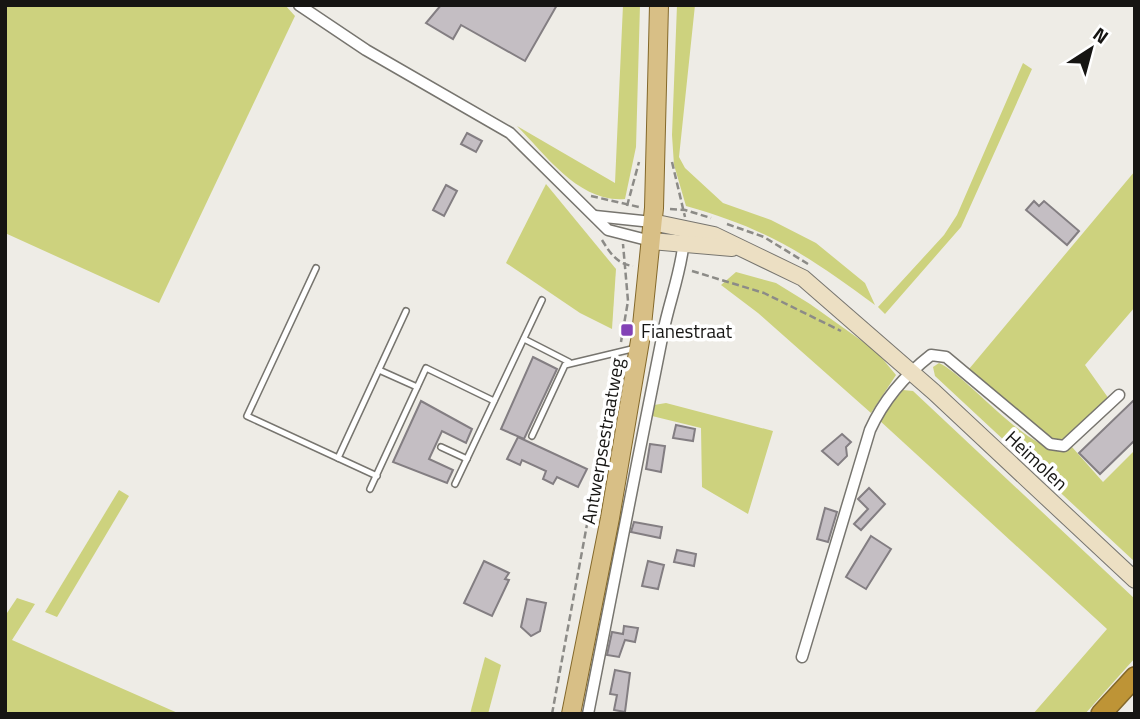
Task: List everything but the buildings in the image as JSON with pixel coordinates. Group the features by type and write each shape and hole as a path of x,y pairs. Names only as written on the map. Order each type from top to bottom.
{"highway":[{"path":"1101,714 1135,677"}],"main road":[{"name":"Antwerpsestraatweg","path":"571,714 610,518 639,348 651,241 659,5"}],"street":[{"path":"299,5 366,50 510,133 568,187 608,230 651,241"},
{"path":"595,216 652,222"},
{"name":"Heimolen","path":"652,222 713,235 803,278 911,370 1135,580"},
{"name":"Antwerpsestraatweg","path":"588,714 664,330 681,269 685,227"},
{"name":"Heimolen","path":"651,241 738,249"},
{"path":"802,657 870,430 882,404 911,370 931,355 946,357 1051,444 1064,446 1119,396"}],"lane":[{"path":"316,268 247,416 376,476"},
{"path":"455,484 542,300"},
{"path":"338,458 406,310"},
{"path":"524,339 569,362"},
{"path":"532,436 562,369 569,362 639,348"},
{"path":"370,489 426,368 494,401"},
{"path":"379,370 417,387"},
{"path":"441,447 467,459"}],"path":[{"path":"669,155 685,210"},
{"path":"568,187 627,206"},
{"name":"Antwerpsestraatweg","path":"552,714 628,301 624,265 614,258 596,231 595,216"},
{"path":"681,269 764,293 844,332"}],"green space":[{"path":"5,5 285,5 295,16 159,303 5,233"},
{"path":"623,5 640,5 636,147 625,199 608,198 578,185 552,163 517,126 615,183"},
{"path":"677,5 695,5 679,157 685,168 723,203 771,220 816,243 865,283 875,305 786,245 741,224 686,206 674,165 672,135"},
{"path":"1023,63 1032,69 961,227 885,314 878,307 944,235 957,215"},
{"path":"1135,171 1135,307 1085,365 1109,399 1061,443 1055,442 969,369"},
{"path":"546,184 616,269 612,329 580,313 506,263"},
{"path":"736,272 776,283 876,351 896,375 871,413 758,313 721,285"},
{"path":"939,363 1042,445 1058,450 1072,447 1103,482 1135,450 1135,562 935,376 933,367"},
{"path":"903,390 913,391 1135,599 1135,658 1085,714 1033,714 1107,629 879,420"},
{"path":"666,403 773,431 748,514 702,487 701,428 652,416 654,405"},
{"path":"119,490 129,496 57,617 45,612"},
{"path":"17,598 35,604 12,640 180,714 5,714 5,616"},
{"path":"485,657 501,665 488,714 470,714"}],"place":[{"name":"Fianestraat","path":"627,330"}]}
